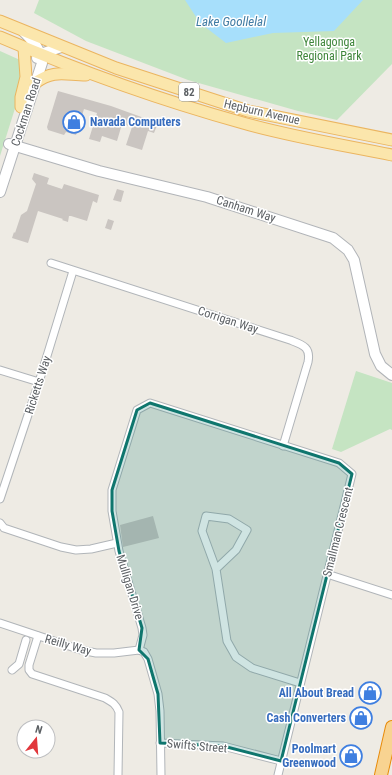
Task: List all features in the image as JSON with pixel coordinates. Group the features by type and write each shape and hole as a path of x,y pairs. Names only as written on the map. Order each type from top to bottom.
{"highway":[{"path":"381,775 392,727"}],"main road":[{"name":"Hepburn Avenue","path":"0,21 116,68 248,111 392,140"},
{"path":"23,31 36,44 41,54 61,47"},
{"name":"Hepburn Avenue","path":"0,37 24,48 133,89 244,123 392,155"},
{"path":"21,107 20,97 26,77 24,48"},
{"name":"Cockman Road","path":"0,172 13,142 42,63 41,54"},
{"name":"Cockman Road","path":"0,192 21,107 35,61 41,54"},
{"path":"35,83 44,76 53,74 94,75"},
{"name":"Canham Way","path":"13,142 94,164 207,191 335,232 351,244 361,262 380,349 384,359 392,368"},
{"name":"Canham Way","path":"13,142 100,171 207,197 333,238 348,250 354,260 375,354 384,369 392,375"}],"street":[{"name":"Corrigan Way","path":"51,263 290,340 304,346 309,353 308,362 283,446"},
{"name":"Ricketts Way","path":"0,499 74,271"},
{"path":"0,370 39,382"},
{"name":"Smallman Crescent","path":"150,403 339,463 352,474 278,775"},
{"name":"Mulligan Drive","path":"139,650 143,635 142,628 117,543 112,511 112,490 137,410 150,403"},
{"path":"216,569 236,550 247,530 229,519 206,516 202,531 216,569 227,641 236,658 252,668 300,683"},
{"path":"0,523 4,528 61,547 76,550 91,549 117,543"},
{"path":"327,574 392,595"},
{"name":"Reilly Way","path":"0,623 81,650 96,653 114,654 139,650"},
{"path":"38,636 29,665 32,674 105,698 113,702 118,707 120,712 118,775"},
{"path":"12,670 19,664 26,640"},
{"path":"139,650 144,652 148,659 158,694 160,711 161,775"},
{"name":"Swifts Street","path":"160,743 223,746 281,761"}],"highlighted area":[{"path":"150,403 339,463 352,474 281,761 223,746 160,743 158,694 148,659 139,650 142,628 119,551 112,511 112,490 137,410"}],"green space":[{"name":"Yellagonga Regional Park","path":"39,0 392,0 392,64 337,120 298,111 188,80 86,41 34,13"},
{"path":"0,51 29,64 0,156"},
{"path":"356,371 392,383 392,430 390,429 341,452 332,449"}],"water":[{"name":"Lake Goollelal","path":"185,0 363,0 334,31 273,33 226,43 200,23"}],"building":[{"path":"58,91 111,106 158,123 154,133 148,131 142,150 126,145 132,127 122,124 117,141 102,136 100,142 89,139 97,113 84,109 76,135 66,132 64,135 48,130 47,127"},
{"path":"34,173 49,178 47,184 62,189 64,184 99,195 97,203 93,201 87,221 69,216 68,222 38,211 28,243 12,238 21,215 27,211 36,184 32,179"},
{"path":"117,189 124,191 121,202 113,200"},
{"path":"108,219 114,221 111,230 105,228"},
{"path":"153,516 159,538 123,547 120,525"}],"place":[{"name":"Navada Computers","path":"74,122"},
{"name":"All About Bread","path":"370,693"},
{"name":"Cash Converters","path":"361,718"},
{"name":"Poolmart Greenwood","path":"351,756"}]}
